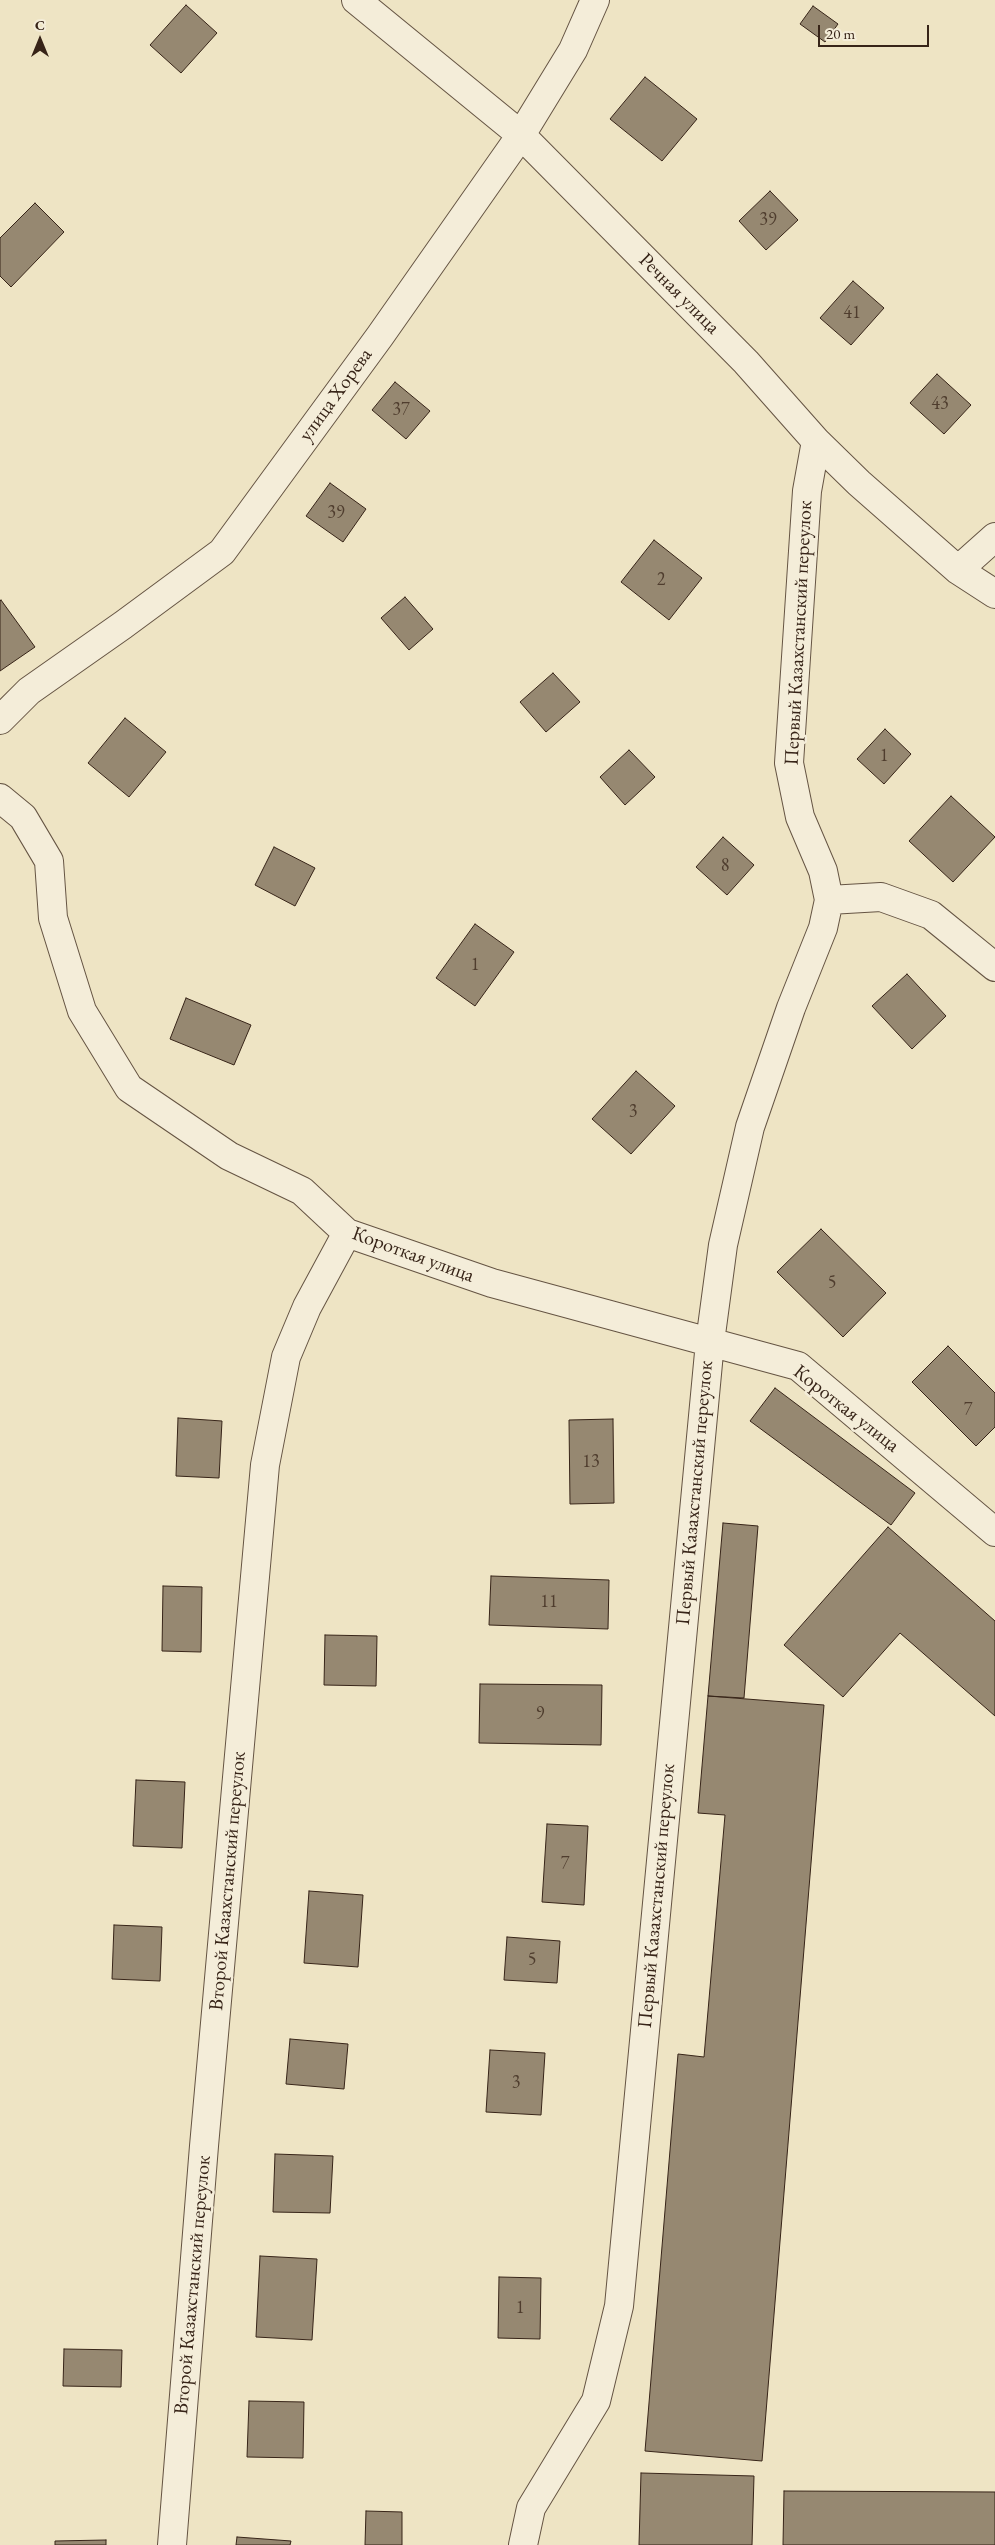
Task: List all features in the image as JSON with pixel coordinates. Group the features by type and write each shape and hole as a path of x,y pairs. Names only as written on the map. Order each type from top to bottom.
{"street":[{"name":"Речная улица","path":"356,0 520,135 746,362 816,441 859,483 958,570 995,594"},
{"name":"улица Хорева","path":"0,720 29,691 124,626 222,552 380,336 520,135 573,50 594,0"},
{"name":"Первый Казахстанский переулок","path":"523,2545 531,2508 596,2402 619,2306 710,1342 723,1245 750,1127 791,1008 823,928 830,900 823,871 800,817 789,762 807,491 816,441"},
{"path":"958,570 995,538"},
{"name":"Короткая улица","path":"0,798 24,817 49,860 53,918 82,1011 129,1088 229,1156 302,1190 347,1233 492,1283 798,1366 995,1532"},
{"path":"830,900 881,896 932,914 995,967"},
{"name":"Второй Казахстанский переулок","path":"172,2545 265,1465 286,1357 307,1307 347,1233"}],"building":[{"path":"186,5 217,33 181,73 150,45"},
{"path":"813,6 838,24 825,42 800,24"},
{"path":"645,77 697,119 662,161 610,119"},
{"path":"770,191 798,220 766,250 739,221"},
{"path":"35,203 64,232 11,287 0,276 0,238"},
{"path":"853,281 884,308 851,345 820,318"},
{"path":"937,374 971,405 944,434 910,403"},
{"path":"395,382 430,411 406,439 372,410"},
{"path":"330,483 366,509 343,542 306,516"},
{"path":"654,540 702,578 669,620 621,582"},
{"path":"405,597 433,629 409,650 381,618"},
{"path":"0,601 35,647 0,671"},
{"path":"553,673 580,702 546,732 520,702"},
{"path":"125,718 166,752 129,797 88,763"},
{"path":"885,729 911,754 884,784 857,759"},
{"path":"629,750 655,777 625,805 600,777"},
{"path":"951,796 995,837 953,882 909,841"},
{"path":"723,837 754,865 727,895 696,867"},
{"path":"274,847 315,868 295,906 255,885"},
{"path":"475,924 514,952 475,1006 436,978"},
{"path":"907,974 946,1016 912,1049 872,1006"},
{"path":"186,998 251,1025 234,1065 170,1039"},
{"path":"636,1071 675,1106 631,1154 592,1119"},
{"path":"821,1229 886,1293 843,1337 777,1272"},
{"path":"948,1346 995,1393 995,1427 976,1446 912,1382"},
{"path":"775,1388 915,1493 891,1525 750,1421"},
{"path":"178,1418 222,1421 219,1478 176,1476"},
{"path":"613,1419 614,1503 570,1504 569,1420"},
{"path":"723,1523 758,1526 744,1698 708,1696"},
{"path":"888,1527 995,1621 995,1716 900,1633 843,1697 784,1645"},
{"path":"491,1576 609,1580 608,1629 489,1625"},
{"path":"163,1586 202,1587 201,1652 162,1651"},
{"path":"325,1635 377,1636 376,1686 324,1685"},
{"path":"480,1684 602,1685 601,1745 479,1743"},
{"path":"708,1696 824,1705 762,2461 645,2451 678,2054 704,2057 725,1815 698,1813"},
{"path":"136,1780 185,1782 182,1848 133,1846"},
{"path":"547,1824 588,1826 584,1905 542,1902"},
{"path":"309,1891 363,1895 358,1967 304,1963"},
{"path":"114,1925 162,1927 160,1981 112,1979"},
{"path":"507,1937 560,1941 557,1983 504,1980"},
{"path":"290,2039 348,2044 344,2089 286,2084"},
{"path":"490,2050 545,2053 541,2115 486,2112"},
{"path":"275,2154 333,2156 330,2213 273,2212"},
{"path":"260,2256 317,2259 312,2340 256,2337"},
{"path":"499,2277 541,2278 540,2339 498,2338"},
{"path":"64,2349 122,2350 121,2387 63,2386"},
{"path":"249,2401 304,2402 303,2458 247,2457"},
{"path":"641,2473 754,2476 752,2545 639,2545"},
{"path":"784,2491 995,2492 995,2545 783,2545"},
{"path":"366,2511 402,2512 402,2545 365,2545"},
{"path":"237,2537 291,2541 290,2545 236,2545"},
{"path":"106,2540 106,2545 55,2545 55,2541"}]}
